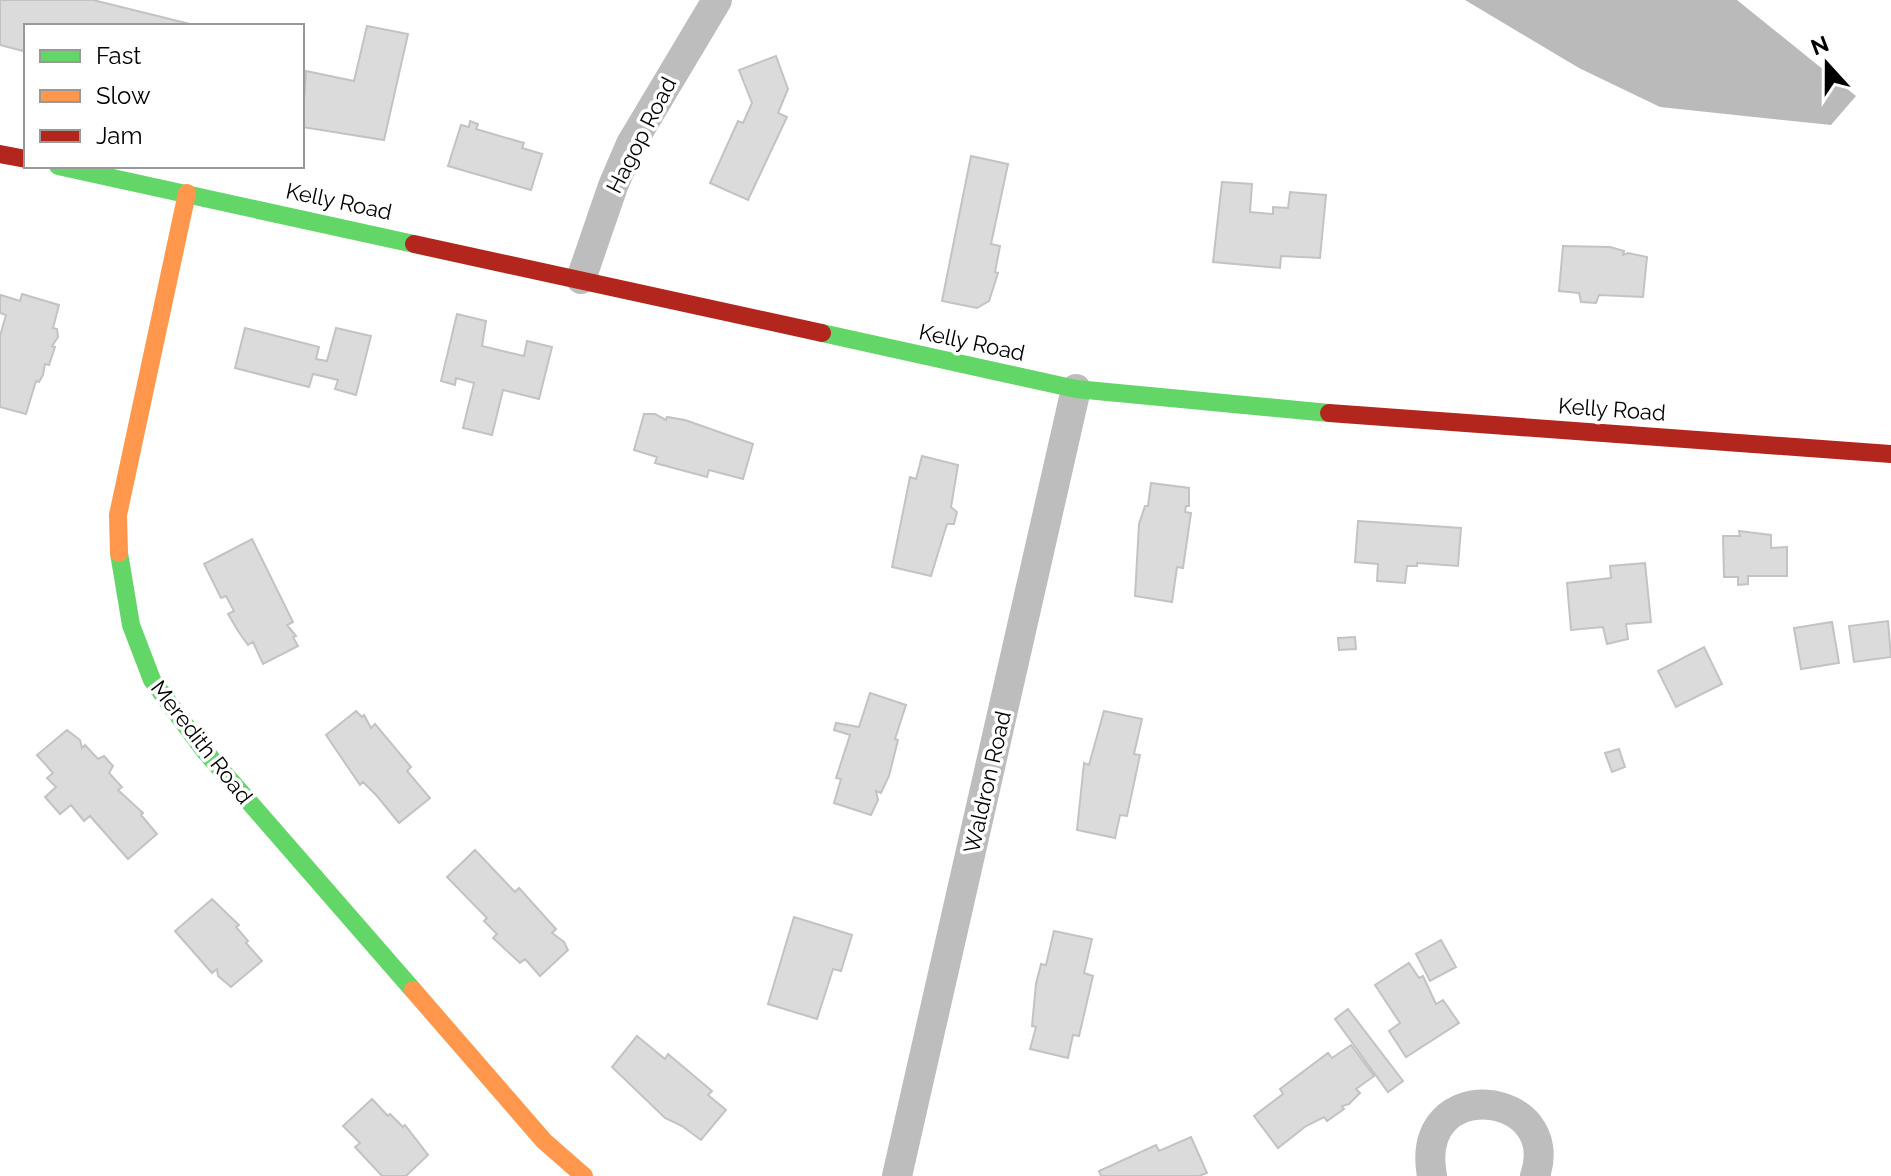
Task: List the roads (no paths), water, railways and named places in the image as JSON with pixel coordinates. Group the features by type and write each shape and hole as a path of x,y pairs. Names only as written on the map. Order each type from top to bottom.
{"street":[{"name":"Hagop Road","path":"581,279 631,144 717,0"},
{"path":"0,154 24,159"},
{"name":"Kelly Road","path":"68,168 1076,389 1303,411 1891,454"},
{"name":"Meredith Road","path":"187,193 118,515 120,571 131,625 152,680 203,749 523,1117 584,1176"},
{"name":"Waldron Road","path":"897,1176 1076,389"},
{"path":"1432,1176 1431,1141 1440,1125 1453,1112 1469,1105 1488,1103 1505,1107 1521,1117 1532,1131 1538,1148 1535,1176"}]}
